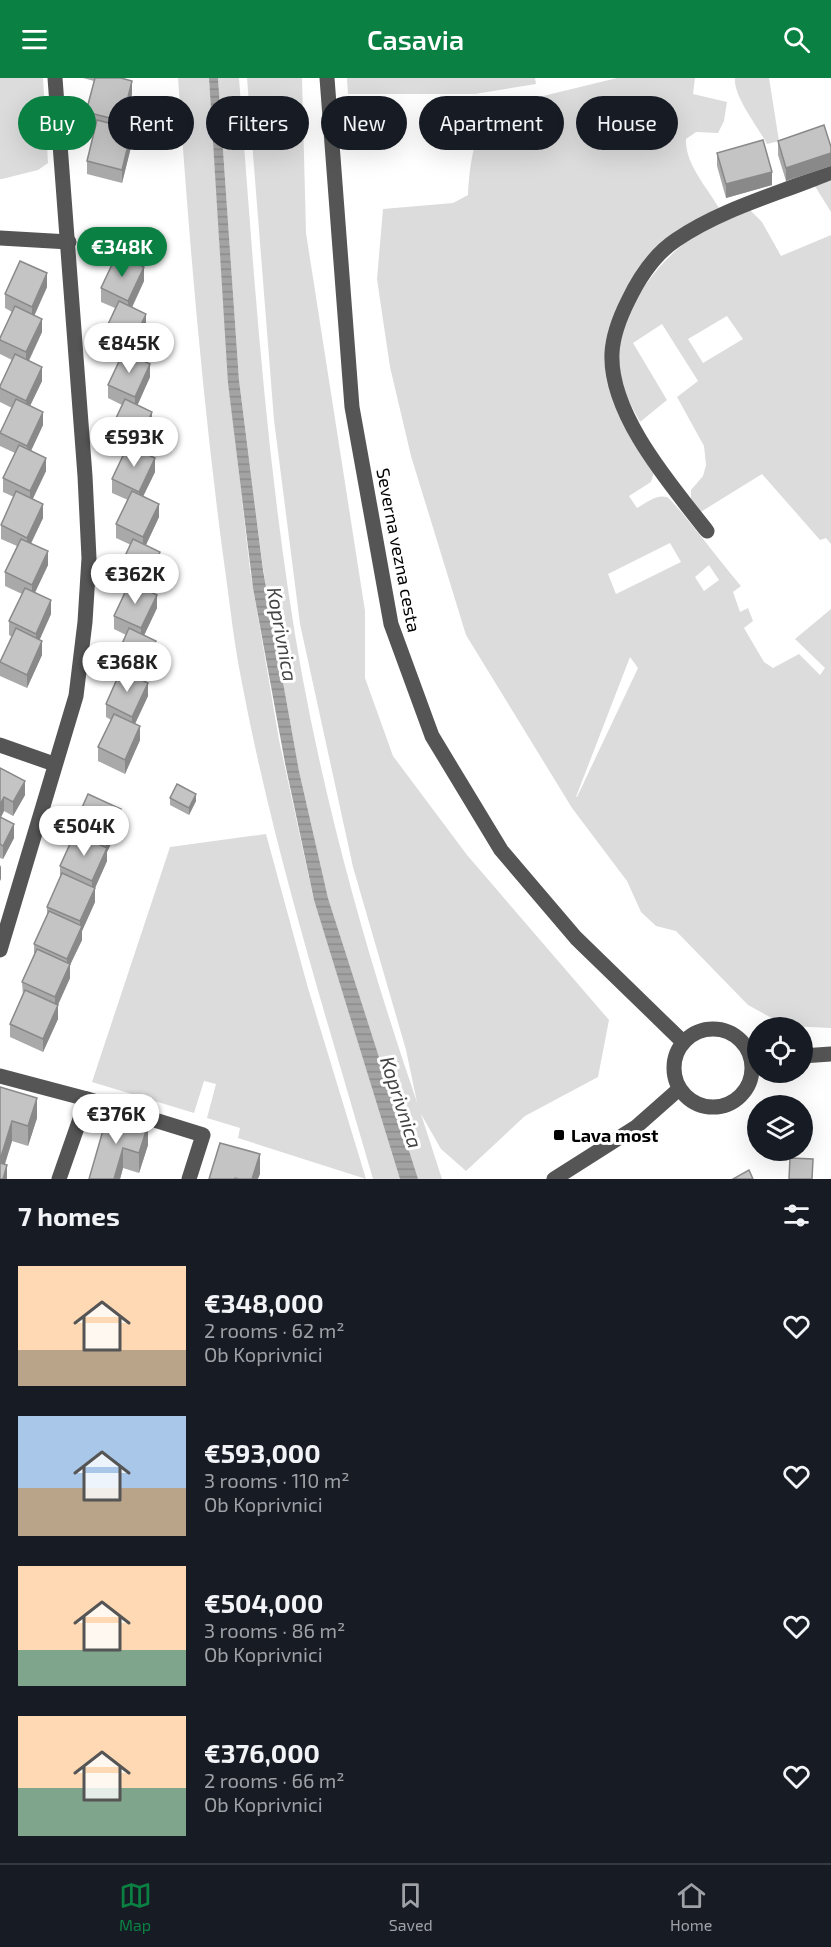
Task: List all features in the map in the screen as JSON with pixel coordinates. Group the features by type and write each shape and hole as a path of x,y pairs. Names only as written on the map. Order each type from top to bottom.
{"street":[{"path":"0,950 76,696 85,622 89,558 69,242 55,78"},
{"name":"Severna vezna cesta","path":"327,78 352,407 391,624 432,736 501,850 576,938 683,1042"},
{"path":"707,531 659,468 634,429 614,382 612,352 617,323 635,286 653,262 675,241 722,214 831,172"},
{"path":"0,238 69,242"},
{"path":"0,745 54,764"},
{"path":"747,1049 742,1041 731,1033 718,1029 704,1029 683,1042 673,1065 679,1089 699,1105 724,1106 736,1100 749,1083"},
{"path":"813,1055 831,1054"},
{"path":"0,1076 87,1099 203,1135 189,1179"},
{"path":"554,1179 636,1127 679,1089"},
{"path":"59,1179 87,1099"}],"shaded area":[{"path":"0,78 43,78 44,96 18,96 18,150 47,150 48,163 38,170 0,179"},
{"path":"178,78 209,78 210,96 206,96 206,150 214,150 229,386 250,570 279,740 313,896 400,1179 373,1179 284,867 254,742 233,632 202,376 184,150 194,150 194,96 179,96"},
{"path":"209,78 218,78 219,96 210,96"},
{"path":"218,78 239,78 240,96 219,96"},
{"path":"247,78 302,78 302,96 248,96"},
{"path":"347,78 535,78 536,84 475,94 348,94"},
{"path":"617,78 695,78 693,94 727,102 724,121 718,133 696,132 686,139 693,166 719,208 657,254 608,352 655,469 651,482 629,496 637,508 655,498 667,497 690,523 741,586 733,592 740,612 748,608 753,621 744,628 764,662 773,668 799,654 820,675 825,668 795,639 831,609 831,1028 813,1027 813,1017 770,1017 748,1005 676,931 656,926 641,912 627,881 572,808 466,635 411,456 390,367 377,279 383,209 453,203 468,195 474,150 564,150 564,96 543,96","holes":["670,543 681,562 616,594 608,574","709,565 719,580 704,591 695,577","630,657 638,668 576,797"]},
{"path":"735,78 769,78 779,141 767,144 738,94"},
{"path":"213,150 223,150 239,380 263,570 299,771 328,898 418,1179 400,1179 314,900 285,763 253,588 228,383"},
{"path":"223,150 245,150 259,334 279,526 298,654 311,719 340,849 376,976 417,1102 406,1050 353,867 300,624 274,420 253,150 304,150 306,233 365,611 365,678 393,756 467,855 609,1020 598,1077 525,1116 466,1171 441,1149 421,1114 442,1179 417,1179 328,898 299,771 263,568 239,380"},
{"path":"831,176 831,212 813,183"},
{"path":"749,209 762,222 781,256 831,235 831,544 826,538 820,540 762,474 699,513 691,498 691,490 703,476 706,465 704,446 677,397 698,381 662,324 633,343 667,400 640,422 621,381 619,355 622,335 638,296 650,278 679,248 695,236","holes":["727,316 743,339 703,363 688,339"]},
{"path":"266,834 308,988 366,1179 238,1138 240,1128 207,1118 216,1084 204,1081 194,1113 92,1082 170,847"}],"building":[{"path":"95,78 121,78 132,81 128,96 108,96 108,118 96,114 96,96 90,96"},
{"path":"97,120 108,123 108,150 127,150 122,170 87,161 90,150 96,150"},
{"path":"824,125 831,153 786,168 778,141"},
{"path":"763,140 772,172 726,184 717,153"},
{"path":"117,254 144,267 128,301 101,288"},
{"path":"20,261 47,273 32,307 5,294"},
{"path":"119,301 146,314 130,348 103,335"},
{"path":"15,306 42,319 26,352 0,340"},
{"path":"124,351 150,364 135,397 108,385"},
{"path":"15,354 42,367 26,401 0,388"},
{"path":"16,399 43,412 27,446 0,433"},
{"path":"125,399 152,412 136,446 109,433"},
{"path":"19,445 46,458 30,491 3,478"},
{"path":"128,445 155,458 139,492 112,479"},
{"path":"16,491 43,504 27,538 1,525"},
{"path":"132,491 159,504 143,537 116,524"},
{"path":"21,539 48,551 32,585 5,572"},
{"path":"133,539 160,552 144,585 117,573"},
{"path":"130,582 157,595 141,628 114,616"},
{"path":"25,588 51,600 36,634 9,621"},
{"path":"16,628 42,641 27,675 0,662"},
{"path":"129,628 156,641 140,674 114,662"},
{"path":"121,670 148,683 132,717 106,704"},
{"path":"114,714 140,726 125,760 98,747"},
{"path":"0,768 25,781 13,802 4,797 0,805"},
{"path":"177,784 196,794 189,808 170,798"},
{"path":"88,794 121,809 106,842 73,828"},
{"path":"0,817 14,824 3,846 0,844"},
{"path":"75,833 107,848 92,881 60,866"},
{"path":"62,873 95,888 80,921 47,907"},
{"path":"49,911 82,926 67,959 34,944"},
{"path":"37,949 70,964 55,997 22,982"},
{"path":"25,990 58,1005 43,1039 10,1024"},
{"path":"0,1087 37,1098 28,1126 12,1121 0,1160"},
{"path":"108,1113 148,1125 139,1153 123,1148 114,1179 89,1179"},
{"path":"220,1143 260,1154 252,1179 209,1179"},
{"path":"790,1161 813,1161 812,1179 789,1179"},
{"path":"0,1163 7,1165 3,1179 0,1179"},
{"path":"749,1170 753,1179 733,1179"}],"place":[{"name":"Lava most","path":"559,1135"}],"water label":[{"name":"Koprivnica","path":"283,634"},
{"name":"Koprivnica","path":"402,1102"}]}
